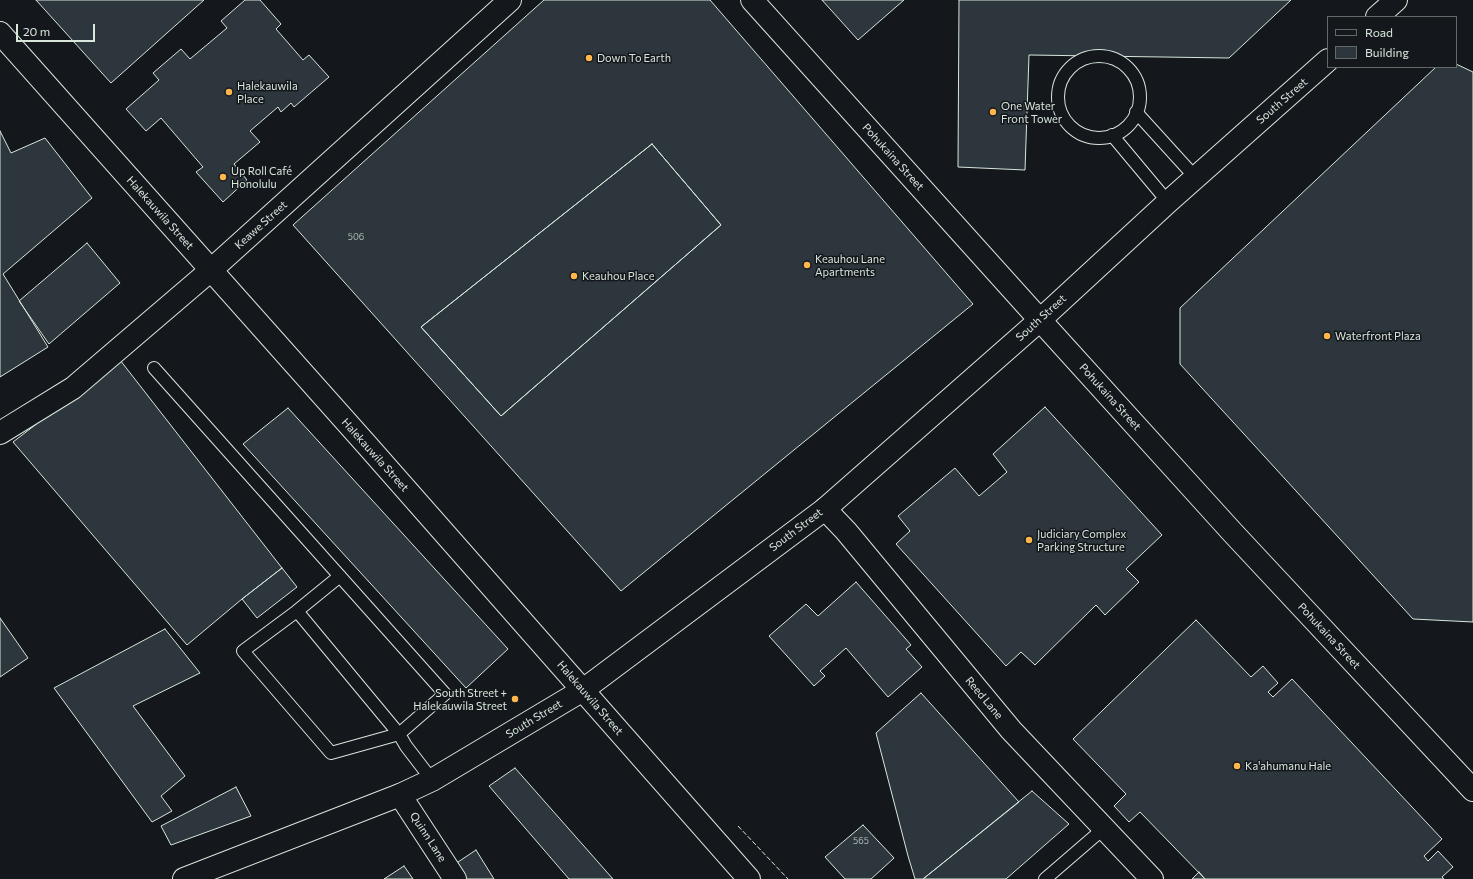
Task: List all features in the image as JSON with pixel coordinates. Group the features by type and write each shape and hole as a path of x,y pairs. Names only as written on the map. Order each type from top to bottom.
{"street":[{"name":"Keawe Street","path":"0,433 73,388 211,270 510,0"},
{"name":"Pohukaina Street","path":"752,0 1233,533 1473,790"},
{"path":"1378,16 1396,0"},
{"name":"Halekauwila Street","path":"0,33 749,879"},
{"name":"South Street","path":"184,879 400,795 432,780 583,690 825,509 1040,320 1195,177 1327,61"},
{"name":"Reed Lane","path":"825,509 846,531 1011,730 1152,879"},
{"name":"Quinn Lane","path":"400,795 455,879"}],"lane":[{"path":"1092,56 1106,57 1119,62 1130,71 1137,82 1140,94 1136,112 1125,128 1112,135 1089,137 1077,132 1067,123 1060,110 1058,96 1060,83 1067,70 1078,61 1092,56"},
{"path":"1136,112 1195,177"},
{"path":"1112,135 1168,202"},
{"path":"154,368 340,576 445,694 399,734 330,753 243,651 297,611 340,576"},
{"path":"297,611 399,734 406,746 432,780"},
{"path":"1046,879 1103,828"}],"building":[{"path":"36,0 204,0 111,83"},
{"name":"Halekauwila Place","path":"245,0 260,0 281,24 276,29 303,60 309,55 329,77 294,107 291,103 281,112 278,107 250,131 260,142 234,164 247,180 223,202 196,172 203,167 161,118 146,131 126,109 159,80 153,73 181,49 190,59 227,28 221,21"},
{"name":"Keauhou Lane Apartments","path":"544,0 710,0 973,304 621,591 293,225","holes":["652,144 721,225 501,416 421,327"]},
{"path":"822,0 904,0 858,40"},
{"name":"One Water Front Tower","path":"959,0 1291,0 1229,58 1029,55 1025,170 958,167"},
{"name":"Waterfront Plaza","path":"1457,64 1473,72 1473,622 1413,619 1180,364 1180,308 1435,68 1457,68"},
{"path":"0,131 11,153 45,138 92,198 3,274 48,347 0,377"},
{"name":"Keauhou Place","path":"652,144 721,225 501,416 421,327"},
{"path":"87,243 120,283 49,344 19,301"},
{"path":"120,360 282,568 187,645 13,442"},
{"name":"Judiciary Complex Parking Structure","path":"1045,407 1162,535 1126,569 1139,582 1105,615 1096,605 1035,665 1021,652 1006,666 896,544 910,531 898,516 955,468 979,496 1007,472 993,454"},
{"path":"288,408 508,649 466,688 243,444"},
{"path":"282,568 297,587 257,618 242,599"},
{"path":"856,582 911,645 906,649 922,667 888,697 846,648 820,671 825,676 814,686 769,636 806,604 818,616"},
{"path":"0,618 28,658 0,677"},
{"name":"Ka'ahumanu Hale","path":"1196,620 1251,677 1263,666 1278,683 1268,692 1273,697 1292,679 1442,839 1424,856 1428,861 1438,851 1453,867 1442,877 1444,879 1205,879 1140,812 1129,822 1114,806 1126,794 1073,739"},
{"path":"165,629 200,673 133,706 185,776 161,796 172,811 152,822 54,688"},
{"path":"921,693 1019,802 923,879 915,879 876,733"},
{"path":"515,768 613,879 569,879 489,786"},
{"path":"236,787 251,816 171,845 161,826"},
{"path":"1032,791 1069,824 1006,879 923,879"},
{"path":"863,825 894,858 871,879 845,879 825,857"},
{"path":"476,850 494,879 460,879 452,866"},
{"path":"404,866 413,879 384,879"},
{"path":"1199,872 1205,879 1192,879"}],"fence":[{"path":"738,826 788,879"}],"place":[{"name":"Down To Earth","path":"589,58"},
{"name":"Halekauwila Place","path":"229,92"},
{"name":"One Water Front Tower","path":"993,112"},
{"name":"Up Roll Café Honolulu","path":"223,177"},
{"name":"Keauhou Lane Apartments","path":"807,265"},
{"name":"Keauhou Place","path":"574,276"},
{"name":"Waterfront Plaza","path":"1327,336"},
{"name":"Judiciary Complex Parking Structure","path":"1029,540"},
{"name":"South Street + Halekauwila Street","path":"515,699"},
{"name":"Ka'ahumanu Hale","path":"1237,766"}]}
